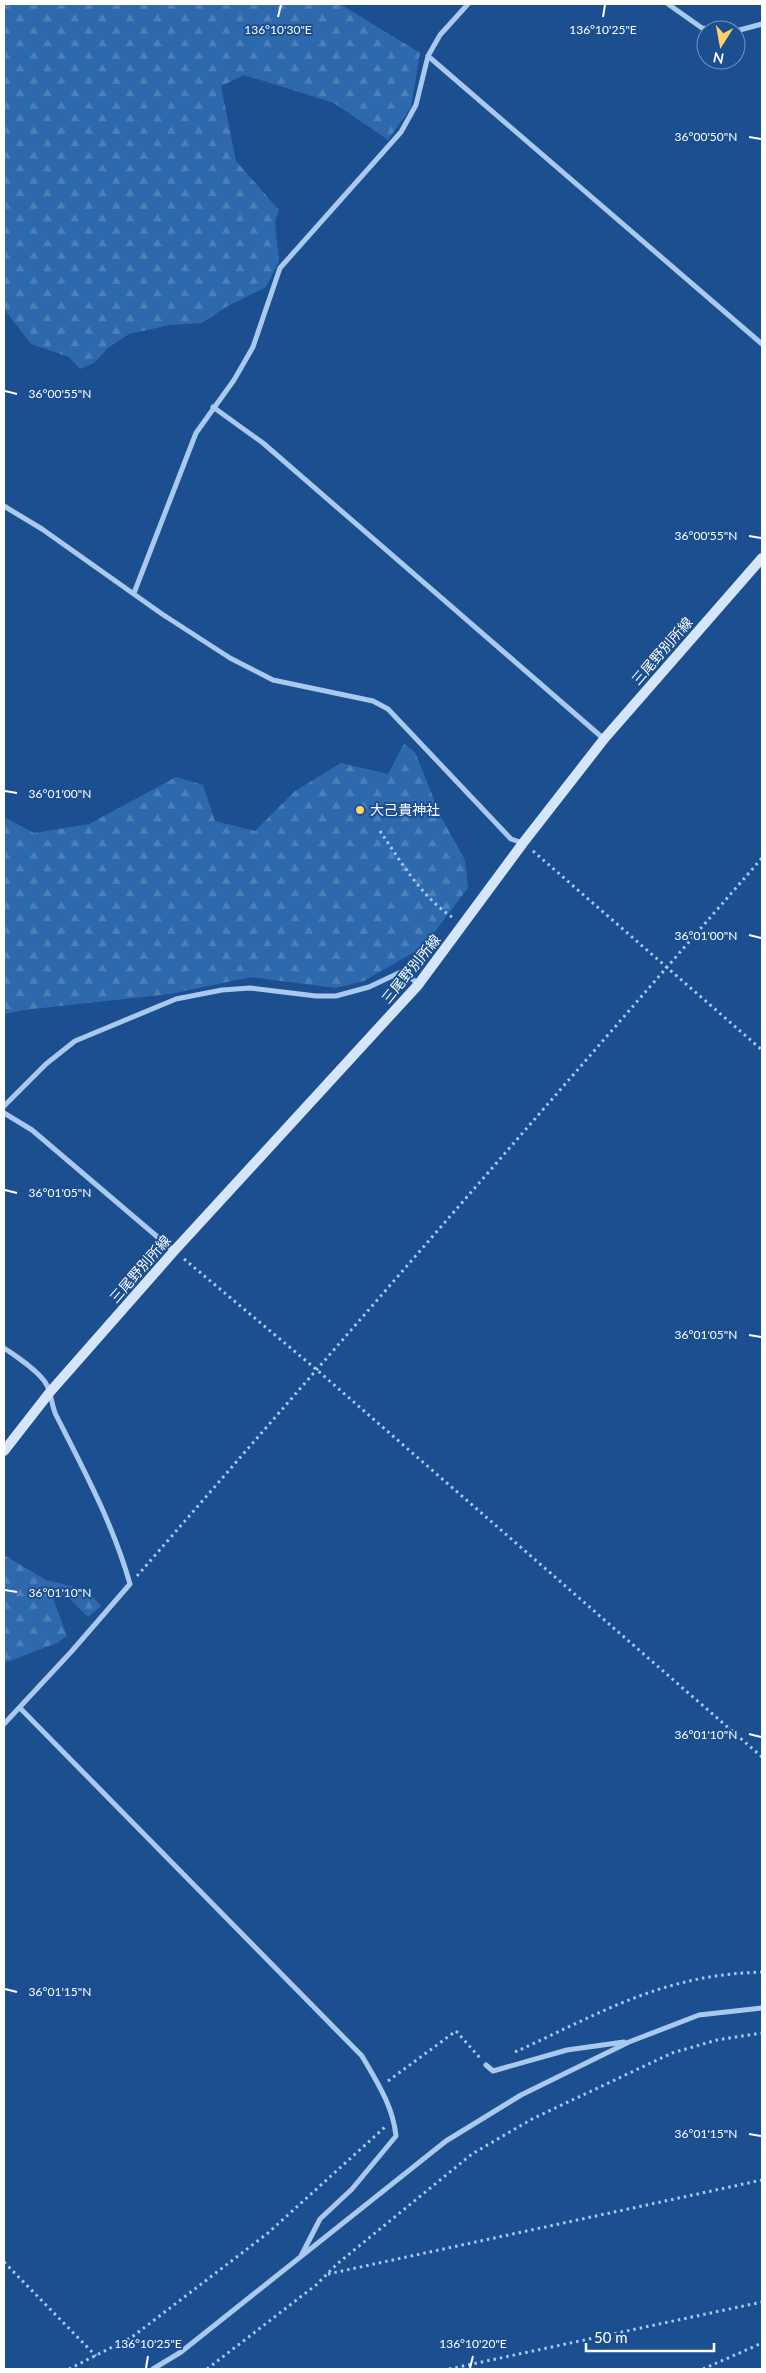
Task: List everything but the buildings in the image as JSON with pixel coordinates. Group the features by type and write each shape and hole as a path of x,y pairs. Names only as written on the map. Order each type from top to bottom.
{"main road":[{"name":"三尾野別所線","path":"4,1450 50,1392 174,1251 418,985 523,843 604,739 762,558"}],"street":[{"path":"134,593 196,433 234,380 253,347 280,268 401,132 416,105 428,56 440,35 468,4"},
{"path":"668,4 696,24"},
{"path":"746,28 762,24"},
{"path":"428,56 762,344"},
{"path":"213,407 263,443 604,739"},
{"path":"4,506 42,529 230,658 273,680 373,701 388,709 512,838 523,843"},
{"path":"4,1106 46,1064 75,1041 176,999 222,990 250,988 316,996 336,996 369,987 403,970 418,985"},
{"path":"4,1113 32,1130 174,1251"},
{"path":"4,1348 44,1381 50,1392 53,1410 94,1490 119,1546 130,1584 4,1724"},
{"path":"20,1708 362,2056 380,2087 394,2118 396,2136 352,2189 320,2219 301,2256"},
{"path":"154,2369 182,2352 446,2141 521,2095 629,2042 699,2015 762,2008"},
{"path":"486,2065 493,2071 567,2050 629,2042"}],"path":[{"path":"380,831 402,864 435,906 463,925"},
{"path":"523,843 762,1050"},
{"path":"130,1584 762,858"},
{"path":"174,1251 317,1370 762,1757"},
{"path":"513,2053 636,1998 692,1980 731,1974 762,1972"},
{"path":"380,2087 456,2031 486,2065"},
{"path":"207,2369 316,2285 472,2154 532,2119 672,2053 717,2040 762,2033"},
{"path":"70,2369 132,2337 268,2233 394,2118"},
{"path":"327,2274 762,2180"},
{"path":"4,2262 96,2356"},
{"path":"449,2369 762,2302"},
{"path":"703,2369 762,2343"}],"green space":[{"path":"4,4 340,4 420,53 411,107 388,140 334,103 244,75 221,86 236,161 279,210 275,221 279,262 266,287 226,307 202,323 170,325 129,334 108,348 94,363 80,369 69,357 31,344 4,309"},
{"path":"404,744 415,752 441,817 465,860 468,888 423,947 364,981 336,988 251,977 170,994 24,1010 4,1014 4,817 34,833 89,824 176,777 203,785 215,821 255,831 295,791 341,763 388,774"},
{"path":"4,1555 46,1580 86,1590 101,1606 88,1617 66,1595 53,1598 67,1636 57,1643 4,1663"}],"place":[{"name":"大己貴神社","path":"360,810"}]}
